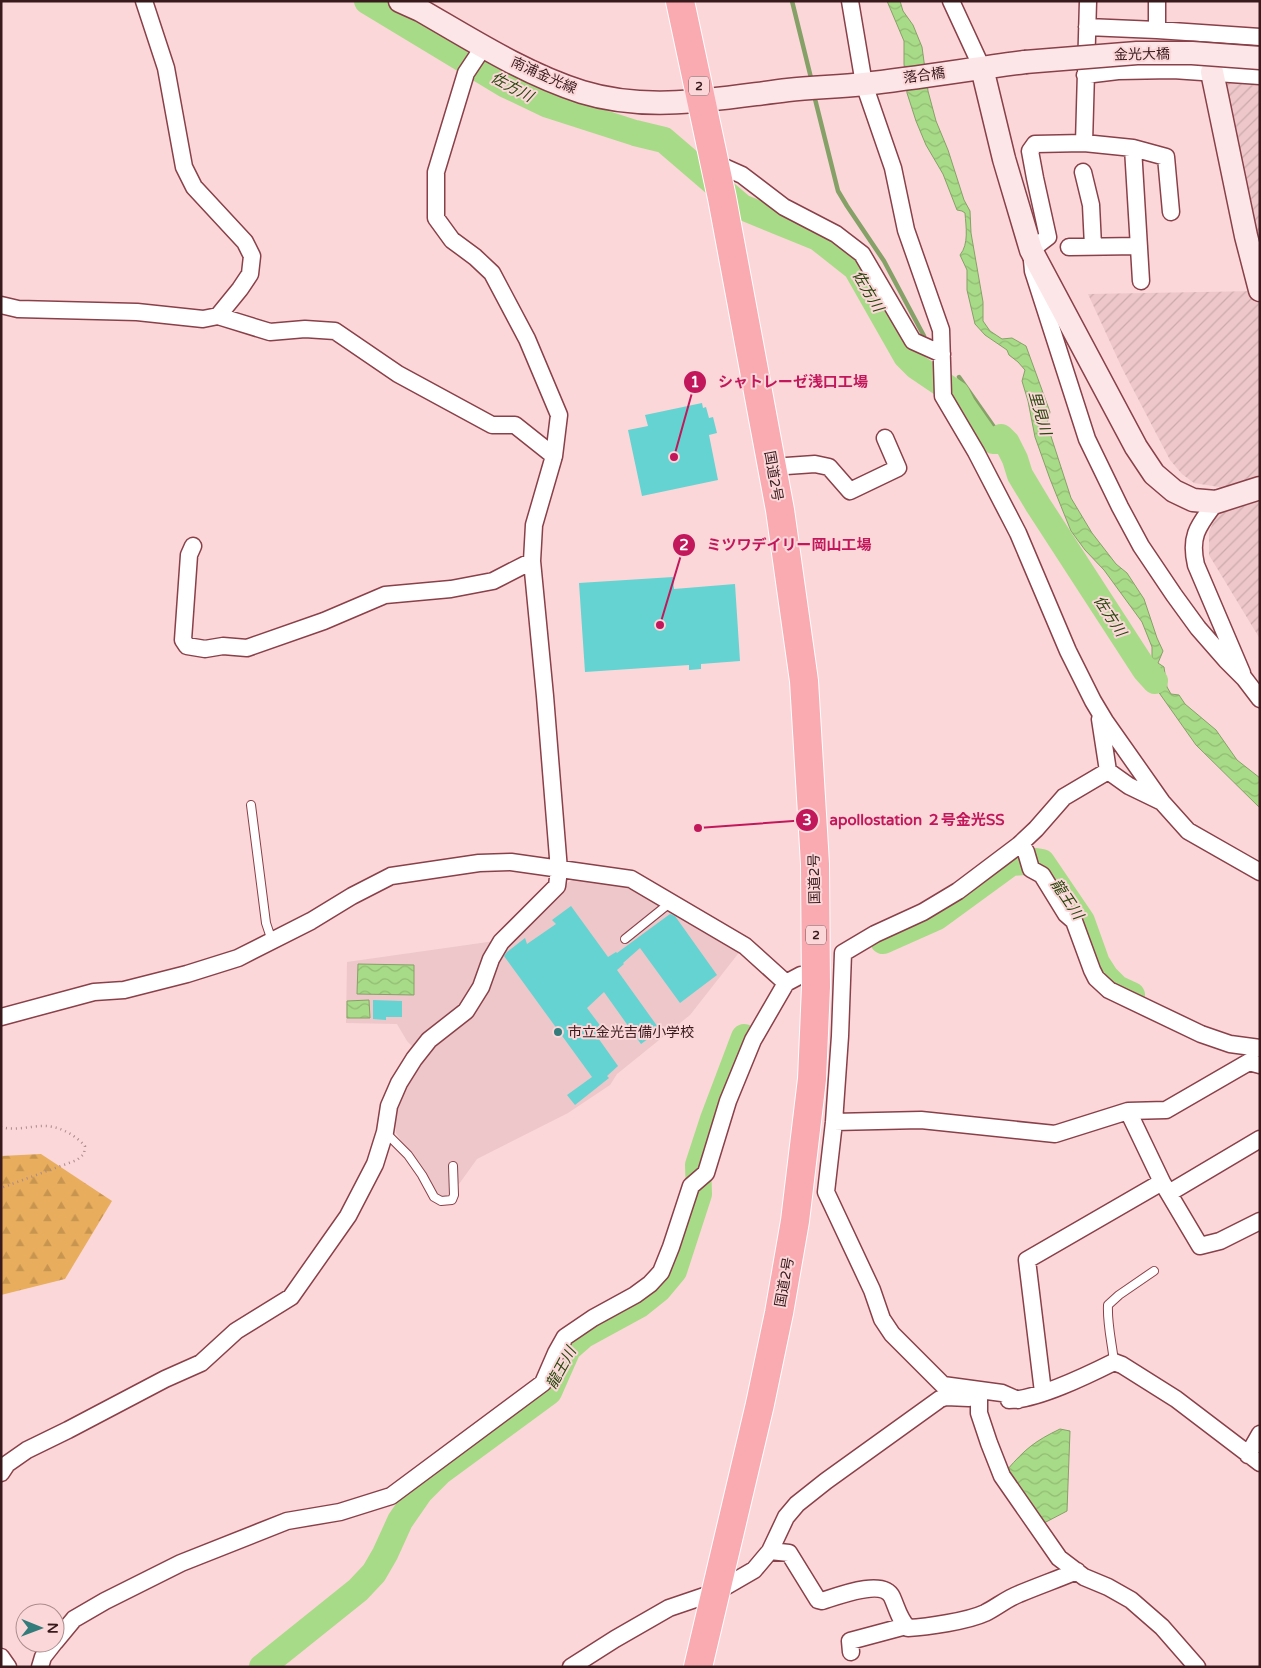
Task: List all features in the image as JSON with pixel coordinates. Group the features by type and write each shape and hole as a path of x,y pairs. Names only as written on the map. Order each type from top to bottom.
{"highway":[{"name":"国道2号","path":"680,1 716,167 781,520 804,691 815,864 816,987 812,1079 795,1221 779,1313 760,1404 698,1667"}],"street":[{"path":"144,1 166,68 184,167 194,187 245,242 252,256 250,274 218,316"},
{"name":"南浦金光線","path":"400,1 420,10 475,60 540,76 582,92 616,100 650,103 702,102 813,88"},
{"path":"850,1 873,82 906,230 941,330 943,396 976,452 1018,532 1068,651 1099,712 1162,802 1188,831 1260,872"},
{"path":"951,1 1004,159 1031,250 1033,271 1087,439 1141,546 1198,628 1244,678 1260,699"},
{"path":"1084,143 1088,1"},
{"path":"1157,1 1157,30"},
{"path":"1087,27 1260,38"},
{"path":"1203,33 1246,236 1260,290"},
{"name":"金光大橋","path":"974,69 1025,62 1137,53 1192,53 1260,58"},
{"path":"1,1472 7,1464 27,1450 165,1379 201,1363 236,1331 291,1297 348,1216 375,1164 385,1132 389,1106 399,1083 414,1059 429,1040 450,1025 466,1010 481,986 491,959 501,942 557,886 559,870 532,561 534,525 554,456 559,415 527,339 492,273 475,257 452,240 436,218 436,172 475,60"},
{"name":"落合橋","path":"813,88 974,69"},
{"path":"1085,75 1118,71 1173,70 1260,76"},
{"path":"1031,250 1048,237 1034,178 1030,150 1035,144 1084,143 1133,148 1166,157 1171,212"},
{"path":"1133,148 1141,281"},
{"path":"716,167 742,175 784,207 836,234 862,254 913,341 942,362"},
{"path":"1083,172 1091,205 1093,246"},
{"path":"1069,246 1139,246"},
{"path":"1031,250 1136,447 1154,474 1174,491 1193,500 1216,502 1260,488"},
{"path":"1,305 18,309 137,312 203,319 218,316 270,332 305,329 335,331 398,374 492,426 515,425 554,456"},
{"path":"772,467 815,464 830,467 850,491 898,468 885,438"},
{"path":"1216,502 1203,519 1194,537 1193,551 1196,565 1244,678"},
{"path":"193,546 189,555 183,640 187,646 205,649 224,646 247,648 324,621 385,595 451,590 493,581 532,561"},
{"path":"1099,712 1108,771 1129,786 1162,802"},
{"path":"1018,1400 1002,1393 943,1385 892,1334 882,1319 872,1290 826,1192 834,1122 843,953 875,934 923,912 1024,847 1036,829 1064,797 1108,771"},
{"path":"1024,847 1031,869 1042,875 1066,914 1074,921 1096,978 1109,990 1201,1034 1230,1044 1260,1048"},
{"path":"1,1017 94,992 124,990 187,974 238,958 311,921 352,896 391,876 431,869 510,862 631,879 746,946 786,983"},
{"path":"65,1630 74,1619 104,1601 181,1563 287,1521 340,1512 391,1496 543,1383 565,1336 635,1295 650,1284 661,1272 691,1186 706,1173 728,1101 753,1040 786,983 801,975"},
{"path":"834,1122 921,1120 1055,1134 1128,1111 1166,1110 1250,1062 1260,1065"},
{"path":"1128,1111 1166,1187 1200,1246 1220,1241 1260,1221"},
{"path":"1043,1392 1027,1260 1260,1139"},
{"path":"571,1667 614,1639 669,1608 716,1592 754,1570 770,1551 786,1517 798,1504 826,1481 929,1406 946,1397 1018,1400 1043,1392 1114,1362 1122,1365 1176,1399 1254,1459 1260,1434"},
{"path":"979,1399 979,1413 1002,1476 1059,1558 1084,1576 1130,1600 1162,1627 1197,1667"},
{"path":"770,1551 789,1553 818,1600 822,1601 865,1589 878,1588 886,1590 891,1595 906,1626"},
{"path":"852,1652 850,1641 906,1626 908,1628 923,1628 975,1617 1006,1599 1077,1571"},
{"path":"40,1667 46,1653"},
{"path":"1,1657 8,1667"}],"lane":[{"path":"251,805 266,923 272,941"},
{"path":"625,939 671,902"},
{"path":"385,1132 408,1155 422,1174 434,1197 441,1201 452,1200 454,1195 453,1166"},
{"path":"1114,1362 1112,1339 1107,1319 1108,1305 1118,1295 1154,1271"}],"path":[{"path":"1,1127 46,1126 66,1131 85,1146 84,1154 77,1160 1,1188"}],"shaded area":[{"path":"1229,79 1260,81 1260,245 1226,85"},
{"path":"1260,291 1260,639 1209,555 1209,532 1215,518 1226,507 1219,487 1194,483 1182,474 1170,460 1122,368 1088,294"},
{"name":"市立金光吉備小学校","path":"575,879 627,884 741,950 690,1015 617,1074 610,1085 568,1113 477,1159 459,1184 451,1185 451,1193 440,1197 419,1162 405,1147 396,1133 394,1109 402,1088 502,946 563,885"},
{"path":"495,941 467,999 454,1013 413,1047 397,1024 346,1023 347,962"}],"green space":[{"path":"41,1154 112,1201 65,1279 1,1295 1,1156"}],"water":[{"name":"里見川","path":"887,1 900,1 903,11 913,25 922,47 928,91 936,121 948,150 964,200 970,211 971,233 983,302 983,321 990,331 1002,339 1012,338 1026,346 1050,412 1047,424 1071,498 1092,533 1116,564 1127,573 1144,599 1163,651 1158,663 1164,667 1167,687 1171,694 1179,695 1185,704 1216,730 1237,760 1260,778 1260,808 1196,745 1143,670 1147,669 1152,658 1152,647 1142,622 1104,570 1085,550 1071,531 1035,437 1022,381 1025,370 1009,355 1007,350 985,335 975,324 967,290 967,270 960,255 966,241 965,213 957,210 943,174 926,145 916,121 907,93 904,41"},
{"path":"358,964 414,965 414,995 357,994"},
{"path":"369,1000 370,1018 347,1018 347,1001"},
{"path":"1060,1429 1070,1431 1067,1511 1044,1523 1007,1470 1031,1446"}],"building":[{"path":"702,403 703,408 706,407 709,418 713,417 717,433 709,435 718,480 642,496 628,430 648,426 645,415"},
{"path":"673,577 674,589 735,584 740,661 701,664 701,669 689,670 689,665 585,672 579,583"},
{"path":"571,906 608,957 617,953 670,914 675,916 717,975 680,1003 640,948 623,963 617,970 660,1030 641,1044 604,992 587,1008 602,1028 596,1035 618,1066 607,1076 609,1078 575,1105 567,1095 592,1077 504,956 525,938 527,944 556,924 552,920"},
{"path":"373,1000 402,1001 402,1017 386,1017 386,1020 373,1019"}],"waterway":[{"name":"佐方川","path":"367,1 506,85 548,105 635,133 664,140 742,207 818,238 856,268 906,356 917,367 957,394 984,436 993,441 997,441 1001,437 1007,443 1020,475 1038,505 1145,670 1155,681"},
{"path":"792,1 812,82"},
{"path":"814,95 838,191 884,261 924,336"},
{"path":"959,377 1001,437"},
{"name":"龍王川","path":"883,941 937,917 1011,863 1042,862 1082,921 1097,963 1106,977 1117,988 1132,995"},
{"name":"龍王川","path":"262,1667 358,1590 374,1573 400,1521 420,1492 440,1472 549,1392 568,1349 584,1335 639,1305 659,1289 674,1271 699,1194 698,1165 744,1037"}],"place":[{"name":"シャトレーゼ浅口工場","path":"674,457"},
{"name":"ミツワデイリー岡山工場","path":"660,625"},
{"name":"apollostation ２号金光SS","path":"698,828"},
{"name":"市立金光吉備小学校","path":"558,1032"}]}
